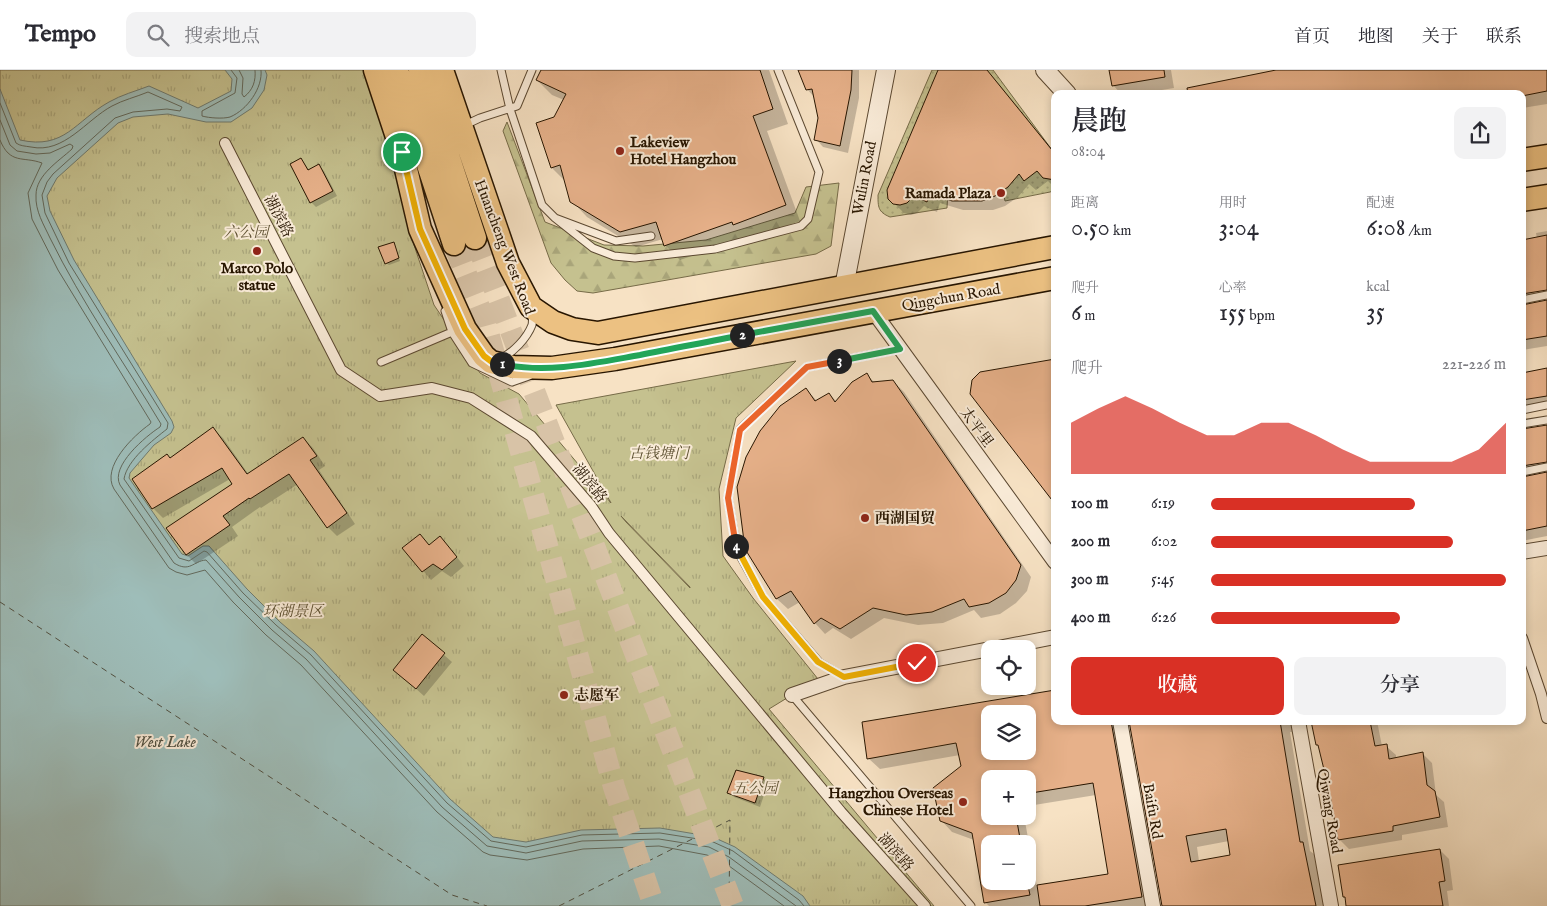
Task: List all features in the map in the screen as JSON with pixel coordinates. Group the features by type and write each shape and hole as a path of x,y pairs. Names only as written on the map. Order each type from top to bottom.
{"main road":[{"path":"374,70 402,152 420,229 465,329 484,356 492,362"},
{"path":"397,70 454,244"},
{"name":"Huancheng West Road","path":"420,70 476,238"},
{"name":"Huancheng West Road","path":"442,70 508,262 531,307"},
{"path":"1526,159 1547,156"},
{"path":"1526,199 1547,196"},
{"name":"Qingchun Road","path":"531,307 554,322 572,329 598,333 1051,248"},
{"name":"Qingchun Road","path":"492,362 513,367 552,368 615,359 1051,279"}],"street":[{"name":"Wulin Road","path":"844,287 886,70"},
{"path":"1045,70 1063,90"},
{"name":"湖滨路","path":"225,143 341,370 380,396 432,388 471,398 530,436 591,506 609,533 840,812 925,906"},
{"name":"太平里","path":"873,311 1051,557"},
{"path":"1526,551 1547,548"},
{"path":"1036,641 1051,638"},
{"path":"792,695 844,677 981,651"},
{"path":"1526,651 1547,718"},
{"name":"Baifu Rd","path":"1121,725 1154,906"},
{"name":"Qiwang Road","path":"1299,725 1331,906"}],"lane":[{"path":"501,70 510,109 542,205 592,248 614,256 635,258 715,249 801,226 808,218 819,172 781,71"},
{"path":"461,127 480,118 516,106 532,70"},
{"path":"555,218 616,241 651,236"},
{"path":"420,229 440,295"},
{"path":"1526,299 1547,295"},
{"path":"443,304 452,332 472,363 512,382 552,368"},
{"name":"Huancheng West Road","path":"492,362 508,355 523,340 533,324 531,307"},
{"path":"381,362 452,332"},
{"path":"844,677 818,662 763,597 737,550 728,498 740,430 807,367 900,349"},
{"path":"1526,409 1547,405"},
{"path":"1526,423 1547,420"},
{"path":"1526,471 1547,467"},
{"path":"792,695 971,906"}],"green space":[{"name":"环湖景区","path":"0,70 364,70 389,134 410,233 434,305 480,373 519,394 611,503 556,405 796,361 736,418 719,489 723,556 753,598 818,679 769,709 934,906 0,906","holes":["621,516 690,587 690,588"]},
{"path":"932,70 993,70 1051,149 1050,192 1005,201 1001,181 948,190 947,208 890,217 881,211 878,195"},
{"path":"507,122 545,222 604,245 643,246 706,240 795,213 806,187 839,183 831,246 816,254 593,293 577,291 551,263 503,131"}],"water":[{"name":"West Lake","path":"225,70 265,70 267,75 264,90 252,108 231,122 206,122 168,114 133,117 118,123 57,178 47,196 50,211 74,260 172,421 174,427 171,433 154,445 130,473 129,478 182,554 188,556 203,546 209,546 247,589 280,622 314,651 450,799 493,837 526,842 581,830 660,828 713,837 735,847 803,896 810,906 0,906 0,89 20,140 48,141 69,132 97,109 109,102 149,86 198,108 231,91 232,79"}],"building":[{"name":"Lakeview Hotel Hangzhou","path":"541,70 760,70 773,109 753,116 786,205 733,225 732,222 664,246 656,222 620,232 570,202 560,165 551,168 536,123 554,117 566,94 536,80"},
{"path":"798,70 852,70 851,90 840,146 814,140 818,118 812,89 806,90"},
{"path":"938,70 987,70 1051,149 1051,179 1043,178 1037,171 1024,181 1019,174 1008,187 995,196 982,201 952,201 930,194 927,202 914,196 907,203 900,205 893,204 888,199 887,190"},
{"path":"1109,70 1164,70 1165,77 1112,86"},
{"path":"1276,70 1547,70 1547,91 1526,95 1526,90 1187,90 1187,88"},
{"path":"301,158 308,170 319,164 333,191 310,203 290,164"},
{"path":"1547,235 1547,290 1526,293 1526,239"},
{"path":"394,242 399,258 385,264 378,247"},
{"path":"1547,300 1547,336 1526,339 1526,304"},
{"path":"1051,360 1051,499 970,394 972,380 980,372"},
{"path":"1547,368 1547,396 1526,399 1526,372"},
{"name":"西湖国贸","path":"867,373 872,382 893,380 1021,565 1016,580 1006,593 989,603 969,607 964,599 932,612 906,615 873,608 840,629 821,618 814,624 791,591 776,599 745,549 737,487 746,457 760,431 780,406 806,388 815,401 829,393 835,402 852,382"},
{"path":"1547,425 1547,462 1526,465 1526,428"},
{"path":"213,427 247,474 303,437 317,456 310,460 347,513 327,528 289,474 223,516 230,525 186,555 166,528 232,484 222,468 152,509 132,479 167,454 170,458"},
{"path":"1547,472 1547,526 1526,530 1526,476"},
{"path":"420,534 429,545 440,536 457,557 442,570 433,564 422,572 402,548"},
{"path":"422,634 445,653 416,689 393,670"},
{"path":"1051,691 1051,725 1112,725 1142,897 1085,906 1040,906 1037,885 1108,874 1093,783 1036,792 1036,770 981,770 981,825 1018,825 1019,835 981,835 981,886 972,833 940,821 933,788 961,766 956,743 867,759 862,722 1025,695 1036,695 1036,693"},
{"path":"1130,725 1281,725 1300,842 1303,842 1316,906 1162,906","holes":["1226,829 1230,855 1191,862 1186,836"]},
{"path":"1312,725 1371,725 1375,746 1387,744 1389,759 1423,752 1427,785 1435,791 1440,817 1393,826 1393,831 1338,840 1329,790 1318,745 1316,745"},
{"path":"736,770 764,777 755,803 727,793"},
{"path":"1440,849 1445,881 1439,882 1443,906 1346,906 1338,865"},
{"path":"982,890 1029,890 1030,895 984,903"}],"ferry route":[{"path":"0,602 452,895 487,906"},
{"path":"559,906 730,820 729,906"}],"tunnel":[{"path":"475,238 733,906"},
{"path":"454,244 485,322 614,787 654,906"}],"place":[{"name":"Lakeview Hotel Hangzhou","path":"620,151"},
{"name":"Ramada Plaza","path":"1001,193"},
{"name":"Marco Polo statue","path":"257,251"},
{"name":"西湖国贸","path":"865,518"},
{"name":"志愿军","path":"564,695"},
{"name":"Hangzhou Overseas Chinese Hotel","path":"963,802"}],"route":[{"path":"402,152 420,229 465,329 484,356 492,362 513,367 552,368 615,359 873,311 900,349 807,367 740,430 728,498 737,550 763,597 818,662 844,677 917,663"}],"park label":[{"name":"六公园","path":"246,232"},
{"name":"古钱塘门","path":"659,453"},
{"name":"五公园","path":"755,788"}]}
